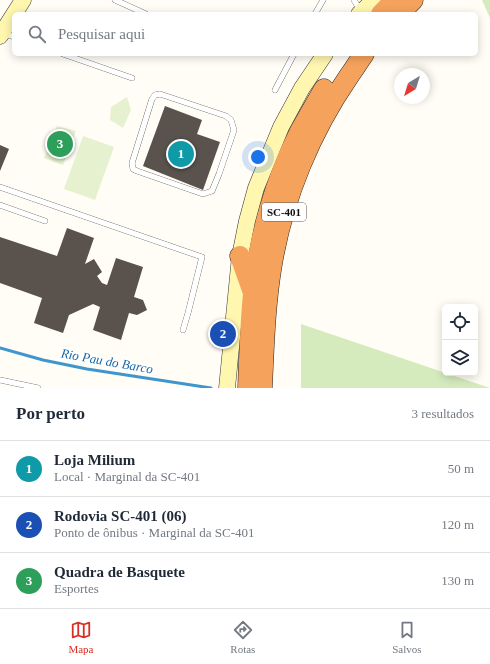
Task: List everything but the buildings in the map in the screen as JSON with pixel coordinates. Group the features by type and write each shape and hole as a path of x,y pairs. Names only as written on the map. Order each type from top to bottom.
{"highway":[{"path":"383,12 395,0"},
{"path":"401,12 413,0"},
{"name":"SC-401","path":"248,388 253,293 263,233 270,206 286,161 300,132 333,74 346,56"},
{"name":"SC-401","path":"262,388 265,319 272,263 278,234 286,207 300,167 317,130 341,88 363,56"},
{"path":"240,256 253,293"}],"main road":[{"path":"17,12 23,0"},
{"path":"358,9 374,0"},
{"path":"5,35 12,21"},
{"path":"227,388 240,256 247,221 256,188 280,130 302,88 325,56"}],"lane":[{"path":"115,0 142,12"},
{"path":"316,12 323,0"},
{"path":"70,56 132,78"},
{"path":"275,90 293,56"},
{"path":"160,94 226,116 231,120 234,130 212,191 203,194 133,169 132,163 152,99 155,95 160,94"},
{"path":"1,189 202,257 183,330"},
{"path":"0,205 44,221"},
{"path":"0,380 38,388"}],"green space":[{"path":"482,0 490,0 490,18"},
{"path":"127,97 131,110 123,128 110,120 111,107"},
{"path":"57,126 76,131 63,165 44,158"},
{"path":"83,136 114,147 95,200 64,189"},
{"path":"301,324 442,372 442,376 455,376 490,388 301,388"}],"waterway":[{"name":"Rio Pau do Barco","path":"0,348 43,360 87,369 211,388"}],"place":[{"name":"Quadra de Basquete","path":"60,144"},
{"name":"Loja Milium","path":"181,154"},
{"name":"Rodovia SC-401 (06)","path":"223,334"}]}
